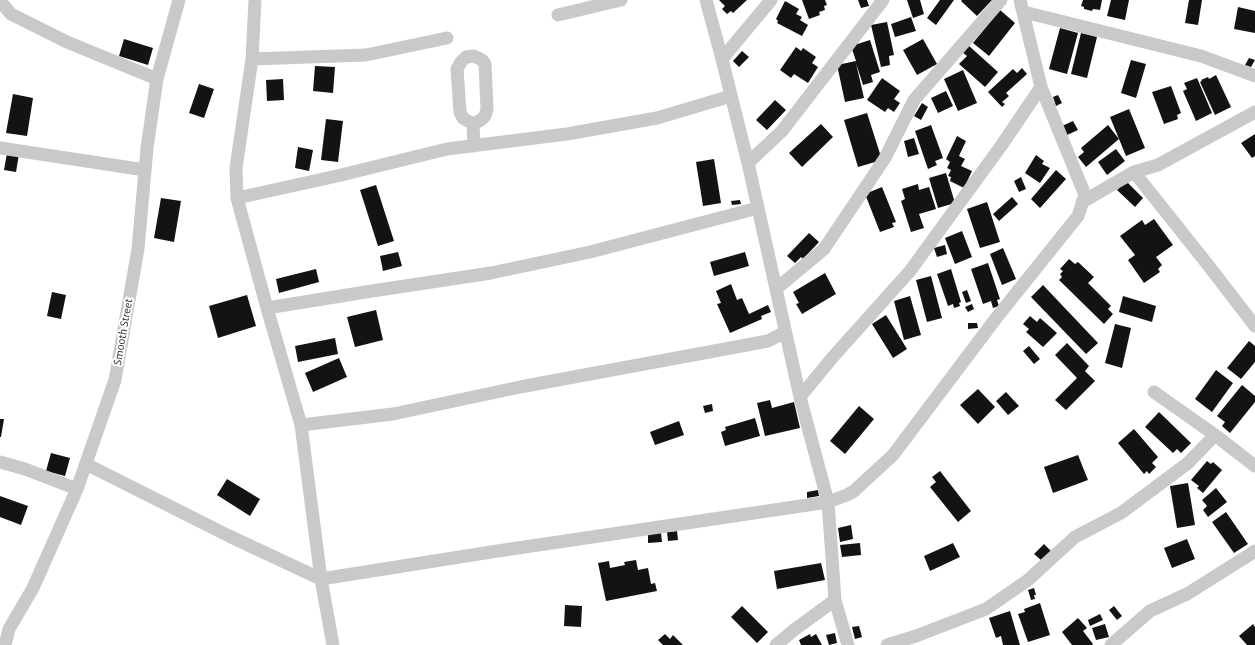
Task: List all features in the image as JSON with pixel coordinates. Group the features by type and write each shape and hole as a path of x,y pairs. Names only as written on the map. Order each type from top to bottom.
{"street":[{"name":"Smooth Street","path":"5,645 9,628 33,588 77,490 115,380 138,249 145,170 157,79 179,0"},
{"path":"255,0 252,59 236,168 237,198 300,425 321,579 333,645"},
{"path":"558,15 621,0"},
{"path":"706,0 748,163 800,397 828,502 836,600 848,645"},
{"path":"722,59 771,0"},
{"path":"748,163 782,131 883,0"},
{"path":"776,288 824,249 885,158 914,100 1001,0"},
{"path":"0,1 11,14 67,42 157,79"},
{"path":"86,464 229,536 321,579 828,502 854,491 893,455 997,317 1078,216 1085,195 1041,87 1022,6 1201,56 1255,76"},
{"path":"252,59 366,55 447,38"},
{"path":"474,56 482,60 485,64 487,109 485,116 473,124 463,118 460,112 457,69 466,57 474,56"},
{"path":"800,397 832,358 910,271 1001,146 1041,87"},
{"path":"237,198 337,176 447,149 567,134 658,118 731,96"},
{"path":"1082,202 1134,172 1158,165 1255,112"},
{"path":"473,124 474,146"},
{"path":"0,148 145,170"},
{"path":"1134,172 1255,326"},
{"path":"267,308 491,273 590,252 758,208"},
{"path":"300,425 393,414 520,388 768,341 785,332"},
{"path":"1154,392 1215,435 1255,466"},
{"path":"887,645 916,636 986,609 1028,580 1075,537 1121,513 1188,463 1215,435"},
{"path":"0,462 25,469 77,490"},
{"path":"1111,645 1150,611 1187,594 1255,551"},
{"path":"776,645 836,600"}],"building":[{"path":"719,0 747,0 733,13 731,11 727,14 722,9 725,6"},
{"path":"802,0 825,0 827,5 824,6 825,10 819,12 820,15 809,19"},
{"path":"858,0 867,0 869,6 861,8"},
{"path":"907,0 920,0 924,14 913,18"},
{"path":"940,0 954,0 936,25 927,18"},
{"path":"992,0 977,16 961,1"},
{"path":"1083,0 1102,0 1100,10 1093,9 1092,11 1084,9 1084,7 1081,6"},
{"path":"1111,0 1129,0 1125,20 1107,16"},
{"path":"1189,0 1202,0 1198,25 1185,23"},
{"path":"785,1 799,9 796,14 802,17 800,20 808,25 802,36 777,23 778,21 776,19"},
{"path":"1238,7 1255,11 1255,33 1234,29"},
{"path":"1000,10 1015,23 989,56 973,43"},
{"path":"911,17 916,31 895,37 891,24"},
{"path":"887,22 894,55 889,56 890,65 881,67 871,25"},
{"path":"1060,28 1078,33 1067,74 1049,69"},
{"path":"1081,33 1097,37 1087,78 1071,74"},
{"path":"124,39 153,48 148,65 119,56"},
{"path":"923,39 937,64 917,75 903,50"},
{"path":"870,40 880,72 871,75 873,82 863,85 856,63 864,98 845,102 837,65 856,61 851,46"},
{"path":"968,45 998,72 985,87 959,64 967,56 962,52"},
{"path":"796,47 801,51 803,48 816,57 812,63 818,67 808,83 794,74 791,78 780,70"},
{"path":"742,51 749,57 739,67 733,61"},
{"path":"1249,58 1255,60 1251,67 1245,65"},
{"path":"1131,60 1146,64 1136,98 1121,93"},
{"path":"315,66 335,67 333,93 313,91"},
{"path":"1022,68 1027,74 1006,93 1009,96 1002,102 1005,104 1002,107 988,92 1013,69 1017,73"},
{"path":"963,70 977,103 958,111 944,79"},
{"path":"1216,75 1231,107 1215,115 1200,82 1202,81 1201,80 1208,77 1209,79"},
{"path":"882,78 900,91 894,99 900,103 894,112 888,108 885,112 867,100"},
{"path":"1197,78 1212,113 1196,121 1183,91 1187,89 1184,83"},
{"path":"283,79 284,100 267,101 266,80"},
{"path":"199,84 214,89 204,118 189,113"},
{"path":"1171,86 1181,113 1177,115 1178,119 1164,124 1152,92"},
{"path":"946,91 953,106 938,113 931,98"},
{"path":"13,94 33,98 27,136 6,133"},
{"path":"1058,95 1062,103 1056,106 1053,97"},
{"path":"775,100 786,110 767,130 756,120"},
{"path":"922,103 928,107 921,120 914,116"},
{"path":"1129,109 1145,148 1126,156 1110,117"},
{"path":"867,113 882,160 858,167 844,120"},
{"path":"326,119 343,121 338,162 321,160"},
{"path":"1073,121 1078,130 1067,135 1062,126"},
{"path":"821,124 833,137 802,167 789,153"},
{"path":"931,125 943,158 935,161 937,165 928,169 915,131"},
{"path":"1108,125 1119,139 1086,167 1078,157 1084,152 1081,148"},
{"path":"1255,134 1255,156 1252,158 1241,143"},
{"path":"957,136 966,141 959,156 965,159 961,166 972,171 964,188 950,181 951,177 948,176 951,170 947,168 950,162 946,159"},
{"path":"914,138 919,154 908,157 904,141"},
{"path":"298,147 313,150 309,171 295,168"},
{"path":"1116,149 1125,161 1107,175 1098,162"},
{"path":"7,153 19,154 16,172 4,170"},
{"path":"1036,155 1044,161 1042,164 1050,168 1040,183 1025,173"},
{"path":"714,159 721,203 703,206 696,162"},
{"path":"1056,170 1066,179 1040,208 1031,199"},
{"path":"946,173 955,203 938,208 929,178"},
{"path":"1021,177 1026,189 1019,192 1014,181"},
{"path":"1126,181 1143,198 1135,207 1117,190"},
{"path":"918,184 919,190 929,187 936,209 919,214 924,228 911,232 901,201 905,199 902,189"},
{"path":"376,185 394,241 378,246 360,190"},
{"path":"882,187 896,222 892,223 894,227 880,232 865,194"},
{"path":"1012,197 1018,204 999,221 993,214"},
{"path":"161,198 181,201 174,242 154,238"},
{"path":"740,200 741,204 732,205 731,201"},
{"path":"987,202 1000,242 980,248 967,209"},
{"path":"1154,219 1173,245 1156,257 1162,265 1158,269 1160,272 1144,283 1128,260 1135,255 1120,236 1142,220 1145,225"},
{"path":"962,231 972,257 955,264 945,238"},
{"path":"809,233 819,242 803,259 801,257 795,263 787,256"},
{"path":"945,245 947,254 937,257 934,248"},
{"path":"1003,248 1016,279 1002,285 990,254"},
{"path":"398,252 402,266 383,271 380,256"},
{"path":"745,252 749,266 714,276 710,262"},
{"path":"1069,259 1075,264 1078,262 1094,277 1088,283 1111,306 1108,309 1113,314 1104,324 1059,280 1062,277 1060,274 1063,271 1060,269"},
{"path":"988,263 1000,299 997,300 999,306 993,308 991,301 983,304 971,269"},
{"path":"316,269 319,282 279,293 276,279"},
{"path":"951,269 961,302 959,303 960,306 954,308 953,304 948,306 937,274"},
{"path":"825,273 836,294 802,314 796,304 799,303 793,292"},
{"path":"931,276 942,318 927,322 916,280"},
{"path":"731,284 737,300 742,298 749,314 768,305 771,312 761,316 762,319 730,333 717,304 721,303 716,291"},
{"path":"1043,285 1098,343 1086,354 1031,297"},
{"path":"967,290 971,301 966,303 962,292"},
{"path":"52,292 66,295 61,319 47,316"},
{"path":"247,295 256,326 218,338 209,306"},
{"path":"910,296 921,335 904,340 894,301"},
{"path":"1123,296 1156,306 1152,322 1119,312"},
{"path":"972,304 974,309 968,312 965,307"},
{"path":"376,310 383,340 355,347 347,317"},
{"path":"886,315 907,349 893,358 872,324"},
{"path":"1030,316 1037,322 1040,318 1057,333 1043,347 1026,332 1029,329 1023,324"},
{"path":"968,323 977,323 978,328 968,329"},
{"path":"1115,324 1131,328 1122,368 1105,363"},
{"path":"335,338 338,354 298,362 295,346"},
{"path":"1249,341 1255,346 1255,362 1241,379 1227,368"},
{"path":"1067,343 1089,366 1085,371 1095,381 1066,410 1055,400 1077,378 1055,355"},
{"path":"1029,346 1040,359 1034,364 1023,351"},
{"path":"339,358 347,377 313,392 305,373"},
{"path":"1216,370 1233,383 1212,412 1195,399"},
{"path":"1242,385 1255,396 1255,402 1230,433 1222,426 1225,422 1217,416"},
{"path":"978,389 995,407 978,424 960,405"},
{"path":"1006,392 1019,406 1008,415 996,401"},
{"path":"770,400 772,408 794,402 800,428 765,436 757,403"},
{"path":"712,404 713,411 705,413 703,406"},
{"path":"859,406 874,419 845,454 830,441"},
{"path":"1159,412 1191,443 1181,453 1177,449 1173,453 1145,427"},
{"path":"755,418 760,436 725,446 721,432 726,430 725,427"},
{"path":"0,419 4,419 1,437 0,437"},
{"path":"679,421 684,435 655,445 650,432"},
{"path":"1134,429 1158,457 1152,463 1156,467 1149,474 1147,471 1144,474 1118,443"},
{"path":"51,453 70,458 65,476 46,471"},
{"path":"1078,455 1088,480 1053,493 1044,467"},
{"path":"1207,461 1211,464 1213,462 1222,470 1203,493 1197,488 1199,486 1191,480"},
{"path":"940,471 971,511 958,522 930,487 936,482 932,477"},
{"path":"227,479 260,499 250,516 217,495"},
{"path":"1188,483 1195,525 1177,528 1170,486"},
{"path":"1216,488 1227,502 1208,517 1203,510 1207,506 1202,500"},
{"path":"818,490 819,496 807,498 807,492"},
{"path":"0,496 28,506 21,525 0,517"},
{"path":"1226,512 1248,544 1234,553 1212,522"},
{"path":"851,525 853,539 840,542 838,528"},
{"path":"677,531 678,540 668,541 667,532"},
{"path":"661,533 662,542 648,543 648,534"},
{"path":"1187,539 1195,559 1172,568 1164,548"},
{"path":"860,543 861,555 842,557 840,545"},
{"path":"953,543 960,557 930,571 924,556"},
{"path":"1044,544 1051,551 1041,560 1034,554"},
{"path":"636,560 638,570 648,568 651,584 655,583 657,591 606,601 598,563 609,561 610,568 625,565 624,562"},
{"path":"821,563 825,580 777,589 774,571"},
{"path":"1034,588 1036,595 1034,595 1035,599 1031,600 1028,590"},
{"path":"1040,603 1050,635 1028,642 1018,614 1025,612 1024,609"},
{"path":"565,605 582,606 581,627 564,626"},
{"path":"742,606 768,632 757,643 731,617"},
{"path":"1114,606 1122,616 1117,620 1109,610"},
{"path":"1010,611 1020,645 1003,645 1001,636 996,638 989,618"},
{"path":"1100,614 1103,620 1090,626 1088,620"},
{"path":"1078,618 1087,628 1083,631 1093,644 1092,645 1072,645 1062,632"},
{"path":"1105,624 1109,637 1096,640 1092,628"},
{"path":"1253,624 1255,627 1255,645 1247,645 1239,636"},
{"path":"859,626 862,637 855,639 852,627"},
{"path":"835,633 837,643 829,645 826,635"},
{"path":"665,634 670,639 673,635 683,645 663,645 658,640"},
{"path":"810,634 811,637 816,634 822,645 801,645 799,640"}]}
